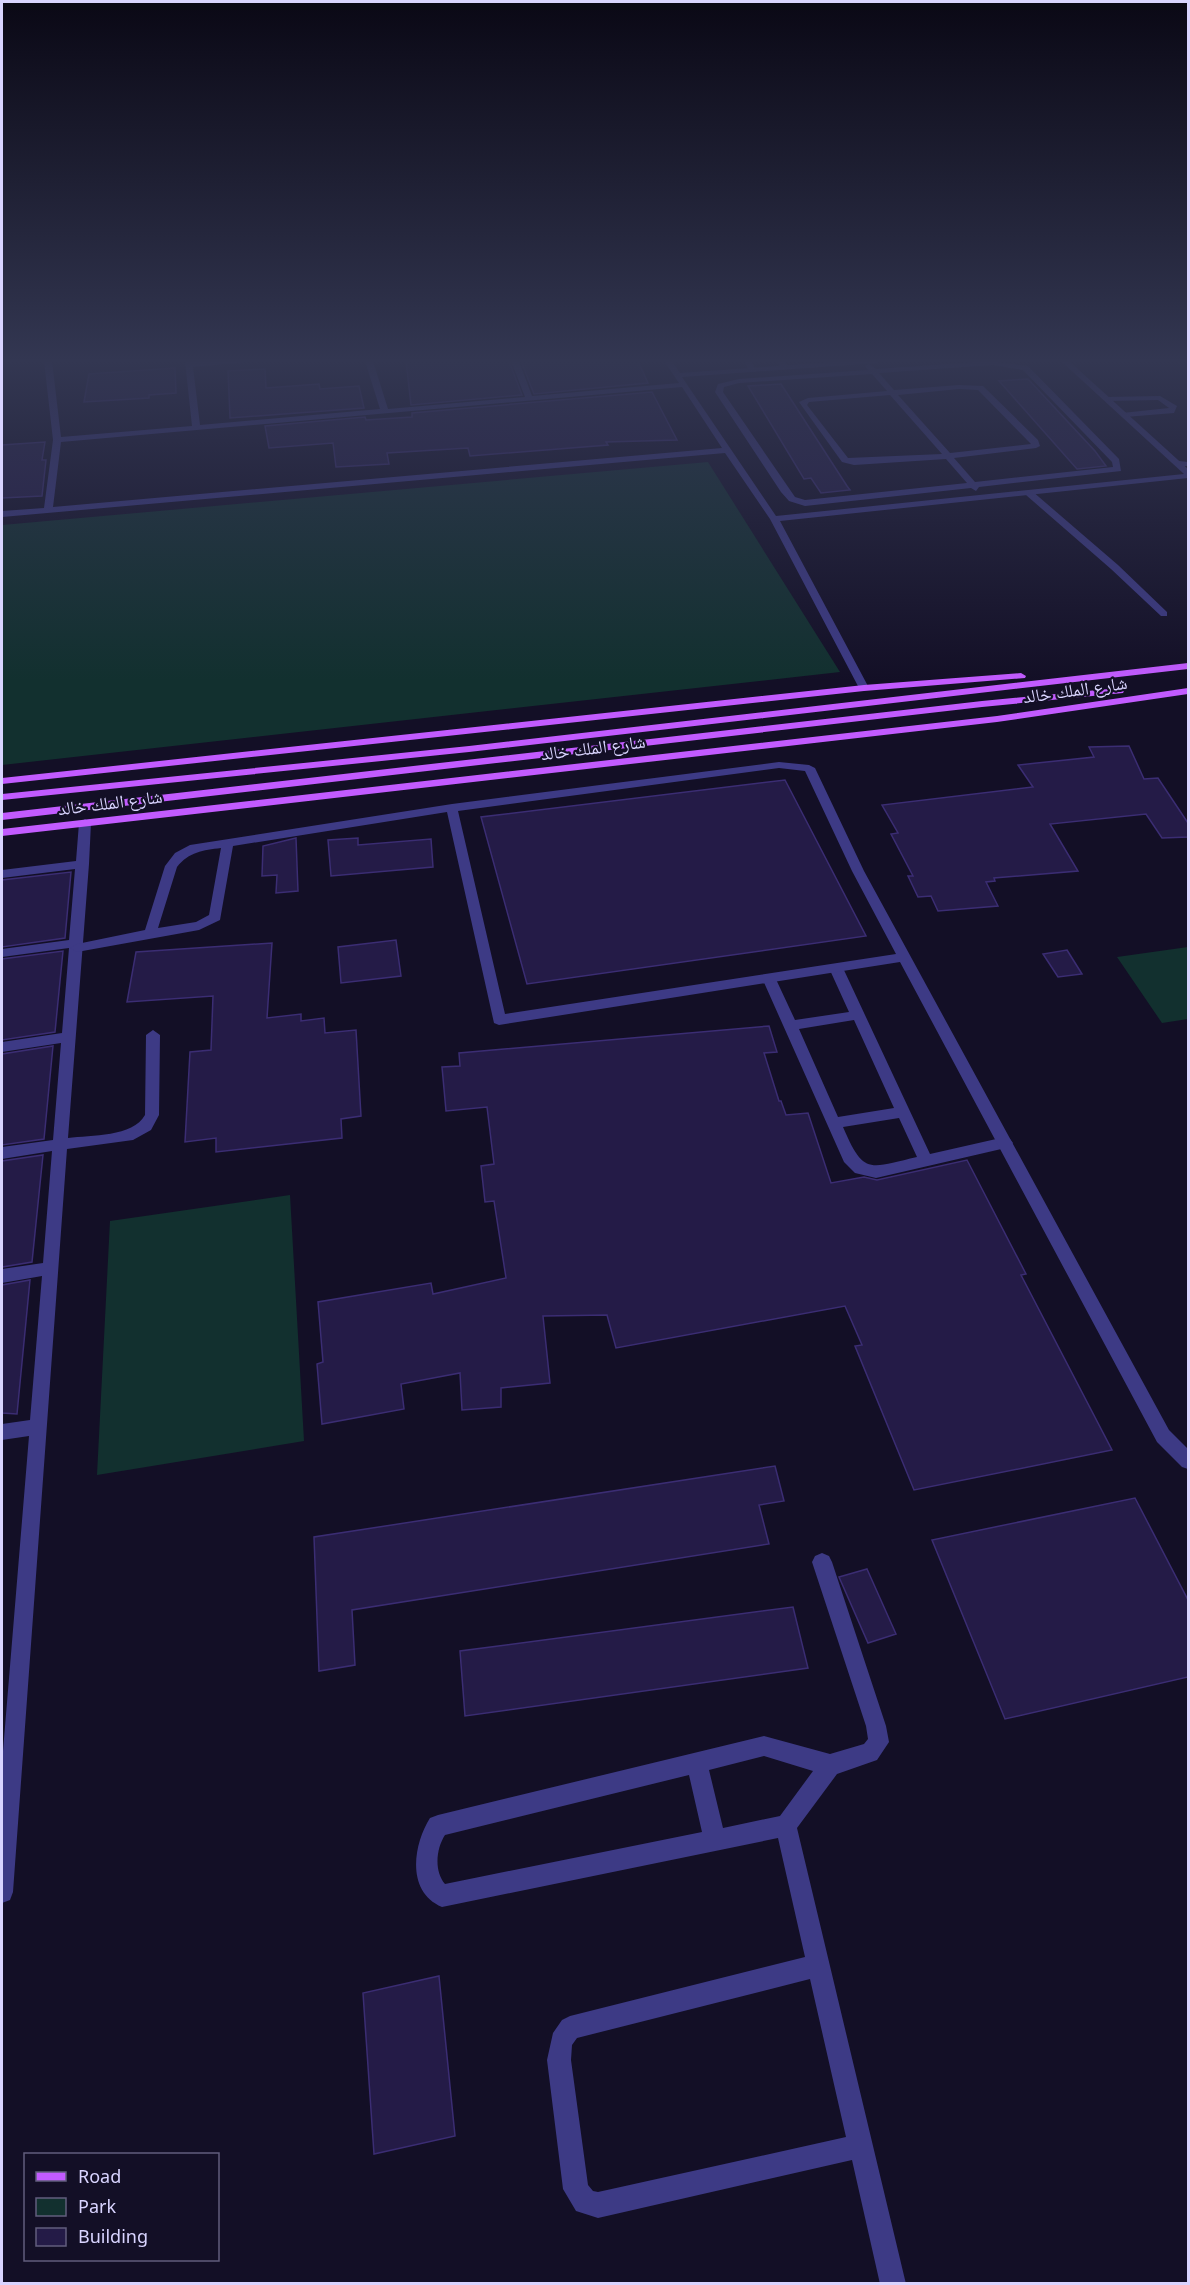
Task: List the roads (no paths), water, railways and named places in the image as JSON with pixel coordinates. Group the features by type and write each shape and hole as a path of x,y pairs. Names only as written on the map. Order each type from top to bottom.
{"main road":[{"name":"شارع الملك خالد","path":"2,781 864,688 1188,664"},
{"path":"2,797 469,749 1188,664"},
{"path":"2,817 982,704 1188,685"},
{"name":"شارع الملك خالد","path":"2,833 997,719 1188,691"}],"street":[{"path":"48,510 53,468"},
{"path":"2,514 527,468"},
{"path":"739,468 774,519 864,688"},
{"path":"771,468 792,499 805,503 845,501 971,483 1118,468"},
{"path":"957,468 984,498"},
{"path":"774,519 1188,475"},
{"path":"1029,493 1101,557 1127,575 1164,614"},
{"path":"150,933 171,866 179,856 194,848 452,808 779,765 808,768 858,871 1162,1436 1188,1461"},
{"path":"452,808 499,1020 904,957"},
{"path":"2,1892 6,1790 39,1426 85,823"},
{"path":"2,953 77,946 199,926 215,917 228,842"},
{"path":"2,874 83,864"},
{"path":"836,968 926,1161"},
{"path":"769,978 849,1158 860,1169 876,1172 1005,1143"},
{"path":"790,1026 858,1015"},
{"path":"2,1153 133,1134 146,1126 152,1116 153,1035"},
{"path":"2,1047 70,1037"},
{"path":"833,1123 903,1112"},
{"path":"2,1276 51,1268"},
{"path":"2,1432 39,1426"},
{"path":"822,1562 876,1725 879,1742 870,1753 830,1765 764,1746 438,1826 430,1836 427,1847 429,1882 433,1890 442,1896 786,1826 830,1765"},
{"path":"697,1763 715,1841"},
{"path":"786,1826 893,2283"},
{"path":"818,1965 570,2028 561,2041 559,2060 576,2189 585,2202 598,2205 861,2146"}]}
